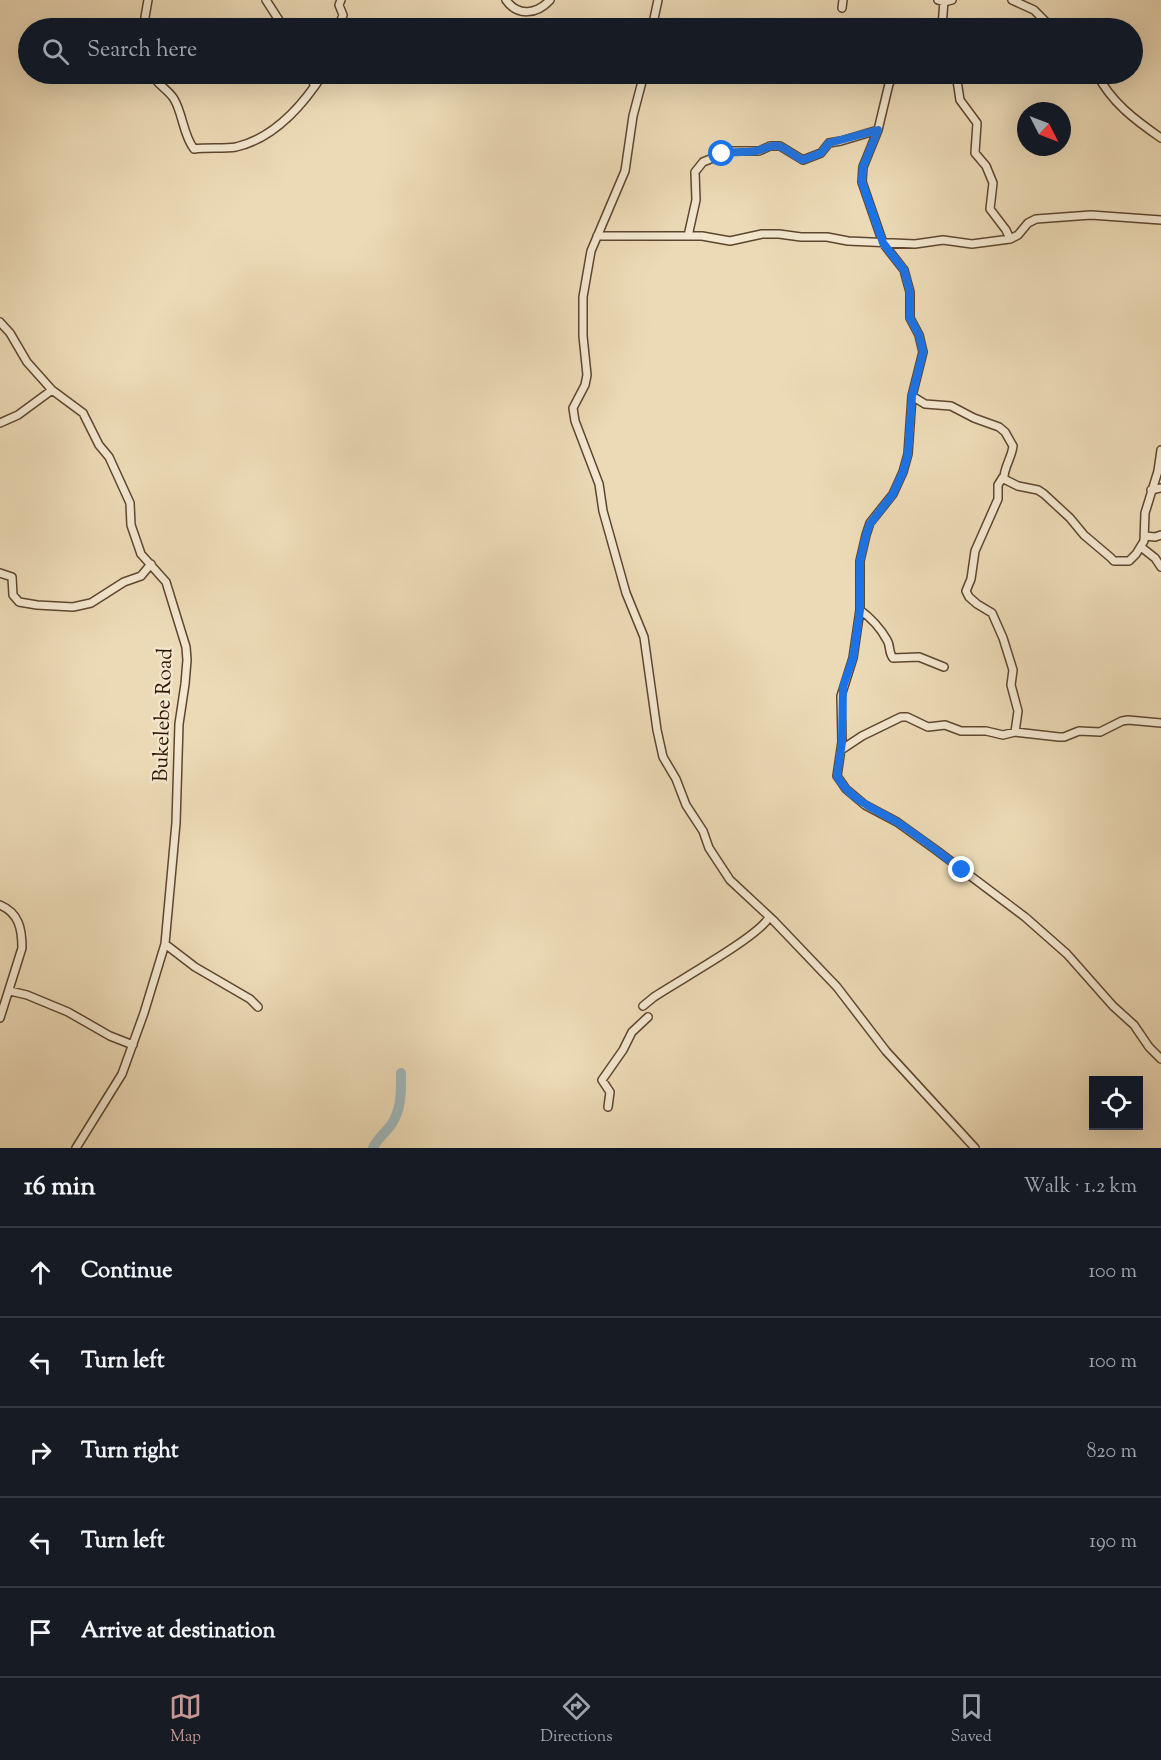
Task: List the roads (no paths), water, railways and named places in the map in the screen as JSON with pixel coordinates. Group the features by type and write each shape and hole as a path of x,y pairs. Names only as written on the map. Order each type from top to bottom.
{"street":[{"path":"145,18 148,0"},
{"path":"266,0 278,18"},
{"path":"341,0 339,5 342,18"},
{"path":"506,0 514,9 530,12 544,6 550,0"},
{"path":"654,18 658,0"},
{"path":"942,18 942,1 952,0"},
{"path":"1012,0 1034,10 1042,18"},
{"path":"159,84 172,95 194,149 233,147 251,143 279,126 294,112 314,85"},
{"path":"641,84 633,116 625,171 591,250 584,286 582,322 587,375 585,385 573,408 575,421 599,484 603,511 626,593 644,637 663,757 676,779 686,805 703,831 709,848 740,891 769,916 837,987 886,1051 975,1148"},
{"path":"890,84 878,130 861,176 867,203 883,243 904,270 910,292 910,318 922,345 922,359 912,396 908,454 903,472 893,494 870,524 860,561 860,610 853,658 843,687 841,750 837,776 846,789 866,805 897,822 1025,917 1067,954 1089,980 1134,1025 1149,1047 1161,1059"},
{"path":"958,84 960,100 977,123 975,153 986,166 993,183 990,209 1010,238"},
{"path":"1102,84 1121,108 1161,138"},
{"path":"688,236 696,200 694,172 703,162 730,151 759,151 770,146 783,147 803,160 821,153 829,143 878,130"},
{"path":"597,236 688,236 730,241 762,234 779,234 883,243 921,244 943,240 972,244 1018,235 1028,223 1036,219 1091,215 1161,220"},
{"name":"Bukelebe Road","path":"0,322 10,333 27,362 52,390 83,413 99,445 109,457 130,503 131,525 141,554 166,582 186,647 185,684 178,724 176,823 165,944 122,1074 76,1148"},
{"path":"0,423 18,415 52,390"},
{"path":"912,396 925,404 951,406 999,427 1005,432 1013,446 998,485 998,499 975,551 971,579 966,591 976,604 992,613 1003,638 1013,670 1011,685 1018,711 1015,732"},
{"path":"1003,477 1010,483 1038,490 1044,494 1070,518 1084,535 1114,561 1128,561 1141,547 1145,536 1144,519 1158,471 1161,450"},
{"path":"1151,490 1161,488"},
{"path":"1145,536 1161,535"},
{"path":"1141,547 1155,558 1161,567"},
{"path":"0,573 12,578 13,595 19,602 73,607 92,603 124,582 141,576 151,564"},
{"path":"860,610 888,641 890,655 893,658 919,657 944,667"},
{"path":"841,750 862,736 901,717 907,717 928,727 945,725 961,731 986,731 1004,735 1015,732 1064,737 1079,731 1106,730 1128,720 1161,723"},
{"path":"0,905 16,915 22,936 22,948 0,1018"},
{"path":"643,1006 762,926 769,916"},
{"path":"165,944 195,967 250,999 258,1007"},
{"path":"10,991 27,995 68,1012 110,1036 133,1045"},
{"path":"608,1107 610,1092 602,1080 623,1050 632,1032 648,1017"}],"waterway":[{"path":"373,1148 395,1119 400,1100 401,1073"}]}
